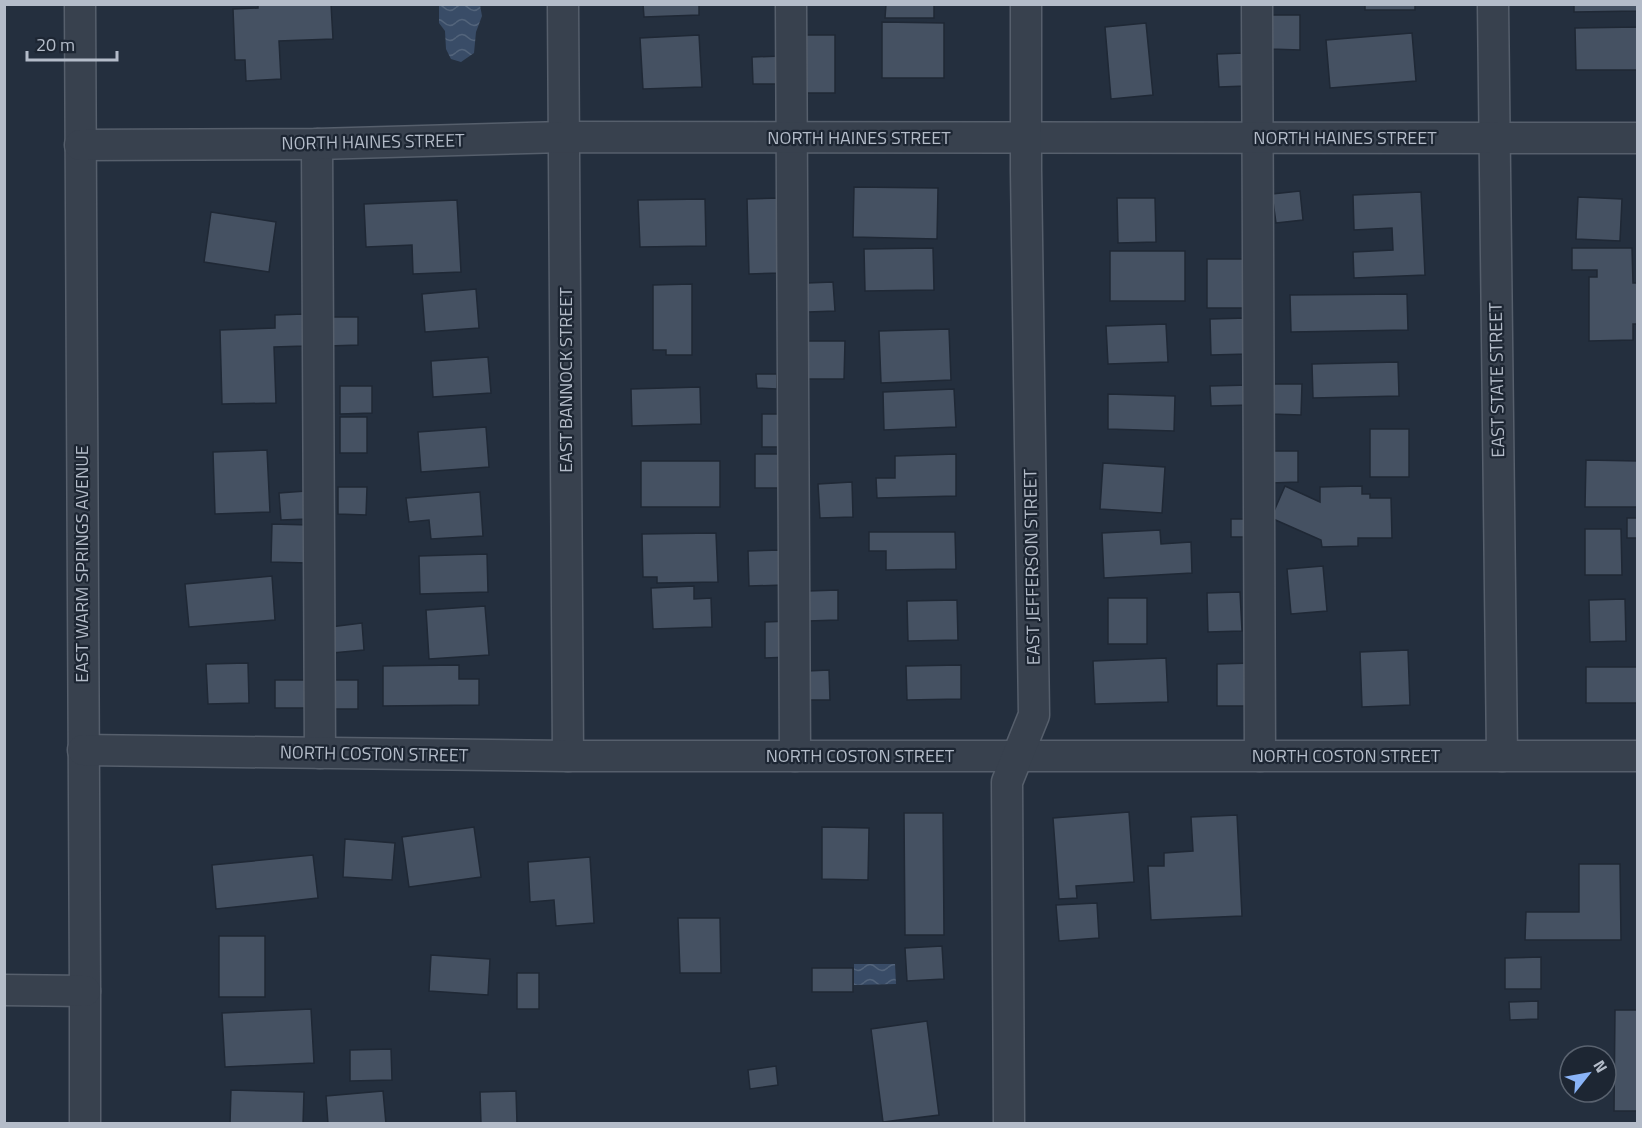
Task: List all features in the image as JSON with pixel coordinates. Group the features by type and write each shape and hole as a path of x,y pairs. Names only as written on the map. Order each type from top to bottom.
{"street":[{"name":"EAST WARM SPRINGS AVENUE","path":"80,4 85,1124"},
{"name":"EAST BANNOCK STREET","path":"563,4 568,756"},
{"path":"791,4 795,756"},
{"name":"EAST JEFFERSON STREET","path":"1009,1124 1007,782 1034,715 1026,4"},
{"path":"1257,4 1260,756"},
{"name":"EAST STATE STREET","path":"1493,4 1502,756"},
{"name":"NORTH HAINES STREET","path":"80,145 317,144 564,137 1638,138"},
{"path":"317,144 320,753"},
{"name":"NORTH COSTON STREET","path":"83,750 568,756 1638,756"},
{"path":"4,990 85,991"}],"water":[{"path":"439,5 480,5 482,16 476,32 474,53 461,62 451,59 446,49 445,31 439,23"},
{"path":"854,964 895,964 896,984 854,985"}],"building":[{"path":"258,4 331,4 333,39 279,41 281,79 246,81 245,60 235,60 233,9 258,8"},
{"path":"643,4 699,4 699,15 644,17"},
{"path":"886,4 934,4 934,18 885,18"},
{"path":"1365,4 1415,4 1415,10 1365,10"},
{"path":"1574,4 1638,4 1638,11 1574,12"},
{"path":"1270,15 1300,15 1300,50 1270,49"},
{"path":"882,22 944,23 944,78 882,78"},
{"path":"1146,23 1153,95 1111,99 1105,27"},
{"path":"1638,27 1638,70 1576,70 1575,28"},
{"path":"1412,33 1416,81 1330,88 1326,40"},
{"path":"699,35 702,87 643,89 640,38"},
{"path":"806,35 835,35 835,93 806,93"},
{"path":"1245,53 1246,86 1219,87 1217,54"},
{"path":"782,56 782,84 753,84 752,57"},
{"path":"854,187 938,188 937,239 853,237"},
{"path":"1300,191 1303,220 1276,223 1272,194"},
{"path":"1421,192 1425,275 1354,278 1353,252 1393,250 1392,228 1354,230 1353,195"},
{"path":"1578,197 1622,199 1620,241 1576,239"},
{"path":"780,198 782,273 749,274 747,199"},
{"path":"1117,198 1155,198 1156,242 1118,243"},
{"path":"705,199 706,246 640,247 638,200"},
{"path":"457,200 461,272 413,274 412,245 366,247 364,204"},
{"path":"211,212 276,222 269,272 204,262"},
{"path":"933,248 934,290 865,291 864,249"},
{"path":"1572,248 1632,248 1633,283 1638,283 1638,324 1633,324 1633,340 1589,341 1589,277 1597,277 1597,270 1572,270"},
{"path":"1110,251 1185,251 1185,301 1110,301"},
{"path":"1207,259 1244,259 1244,308 1207,308"},
{"path":"833,282 835,311 808,312 807,283"},
{"path":"692,284 692,355 666,355 666,350 653,350 653,285"},
{"path":"476,289 479,328 425,332 422,294"},
{"path":"1407,294 1408,330 1291,332 1290,295"},
{"path":"304,314 305,346 274,347 276,403 222,404 220,330 275,328 275,315"},
{"path":"329,317 358,317 358,345 328,346"},
{"path":"1248,318 1248,354 1211,355 1210,319"},
{"path":"1166,324 1168,362 1108,364 1106,326"},
{"path":"949,329 951,380 881,383 879,331"},
{"path":"805,341 845,341 844,379 804,379"},
{"path":"488,357 491,393 433,397 431,361"},
{"path":"1398,362 1399,396 1313,398 1312,364"},
{"path":"756,374 777,374 777,389 757,388"},
{"path":"1272,384 1302,384 1301,415 1271,414"},
{"path":"1250,385 1251,405 1211,406 1210,386"},
{"path":"340,386 372,386 372,413 340,414"},
{"path":"700,387 701,424 632,426 631,389"},
{"path":"954,389 956,427 884,430 883,392"},
{"path":"1108,394 1175,396 1174,431 1108,429"},
{"path":"762,414 784,414 785,447 762,447"},
{"path":"340,417 367,417 367,453 340,453"},
{"path":"486,427 489,467 421,472 418,432"},
{"path":"1370,429 1409,429 1409,477 1370,477"},
{"path":"267,450 270,512 215,514 213,452"},
{"path":"1271,451 1298,451 1298,482 1271,483"},
{"path":"755,454 786,454 787,488 755,488"},
{"path":"956,454 956,496 877,498 876,478 895,478 895,456"},
{"path":"1586,460 1638,461 1638,507 1585,507"},
{"path":"641,461 720,461 720,507 641,507"},
{"path":"1103,463 1165,467 1162,513 1100,509"},
{"path":"852,482 853,517 820,518 818,484"},
{"path":"1285,486 1320,502 1320,487 1362,486 1362,494 1370,494 1370,498 1391,498 1392,538 1358,538 1358,546 1322,547 1321,540 1271,518"},
{"path":"338,487 367,487 366,515 338,514"},
{"path":"306,491 308,519 281,520 279,493"},
{"path":"480,492 483,536 431,539 429,520 409,522 406,498"},
{"path":"1627,518 1638,518 1638,538 1627,538"},
{"path":"1231,519 1247,519 1247,537 1231,537"},
{"path":"272,524 309,525 308,563 271,562"},
{"path":"1585,529 1621,529 1622,575 1585,575"},
{"path":"1160,530 1161,544 1191,542 1192,573 1104,578 1102,533"},
{"path":"869,532 955,532 956,569 886,570 886,551 869,551"},
{"path":"716,533 718,582 657,583 657,577 643,577 642,534"},
{"path":"783,550 784,585 749,586 748,551"},
{"path":"487,554 488,592 420,594 419,556"},
{"path":"1323,566 1327,611 1291,614 1287,569"},
{"path":"272,576 275,620 189,627 185,584"},
{"path":"694,586 694,599 711,598 712,627 653,629 651,588"},
{"path":"838,590 838,620 808,621 808,591"},
{"path":"1240,592 1242,631 1208,632 1207,593"},
{"path":"1108,598 1147,598 1147,644 1108,644"},
{"path":"1625,599 1626,641 1590,642 1589,600"},
{"path":"957,600 958,640 908,641 907,601"},
{"path":"485,606 489,655 429,659 426,610"},
{"path":"790,621 790,657 765,658 765,622"},
{"path":"362,623 364,650 332,653 330,627"},
{"path":"1408,650 1410,705 1362,707 1360,652"},
{"path":"1166,658 1168,702 1095,704 1093,661"},
{"path":"248,663 249,703 208,704 206,664"},
{"path":"1253,663 1253,706 1217,706 1217,664"},
{"path":"459,665 459,679 479,679 479,705 383,706 383,666"},
{"path":"961,665 961,699 907,700 906,666"},
{"path":"1586,667 1638,667 1638,703 1586,703"},
{"path":"829,670 830,700 808,700 807,671"},
{"path":"275,680 306,680 306,708 275,708"},
{"path":"330,680 358,680 358,709 331,709"},
{"path":"1129,812 1134,882 1076,886 1077,898 1059,899 1053,818"},
{"path":"904,813 943,813 944,935 905,935"},
{"path":"1237,815 1242,916 1151,920 1148,866 1164,866 1164,853 1193,851 1191,817"},
{"path":"474,827 481,877 409,887 402,837"},
{"path":"822,827 869,828 868,880 822,879"},
{"path":"345,839 395,843 392,880 343,877"},
{"path":"313,855 318,898 216,909 212,865"},
{"path":"590,857 594,923 556,926 554,900 530,902 528,862"},
{"path":"1579,864 1620,864 1621,940 1525,940 1526,912 1579,912"},
{"path":"1097,903 1099,938 1059,941 1056,905"},
{"path":"678,918 720,918 721,973 680,973"},
{"path":"219,936 265,936 265,997 219,997"},
{"path":"942,946 944,979 907,981 905,948"},
{"path":"431,955 490,959 488,995 429,991"},
{"path":"1541,957 1541,989 1505,989 1505,958"},
{"path":"812,968 853,968 853,992 812,992"},
{"path":"517,973 539,973 539,1009 517,1009"},
{"path":"1538,1001 1538,1019 1510,1020 1509,1002"},
{"path":"311,1009 314,1063 225,1067 222,1013"},
{"path":"1615,1010 1638,1010 1638,1111 1614,1111 1614,1104 1618,1104 1618,1044 1615,1044"},
{"path":"927,1021 939,1115 883,1122 871,1029"},
{"path":"391,1049 392,1080 350,1081 350,1050"},
{"path":"776,1066 778,1085 750,1089 748,1070"},
{"path":"231,1090 304,1092 303,1124 230,1124"},
{"path":"383,1091 386,1124 328,1124 326,1096"},
{"path":"516,1091 517,1124 481,1124 480,1092"}]}
